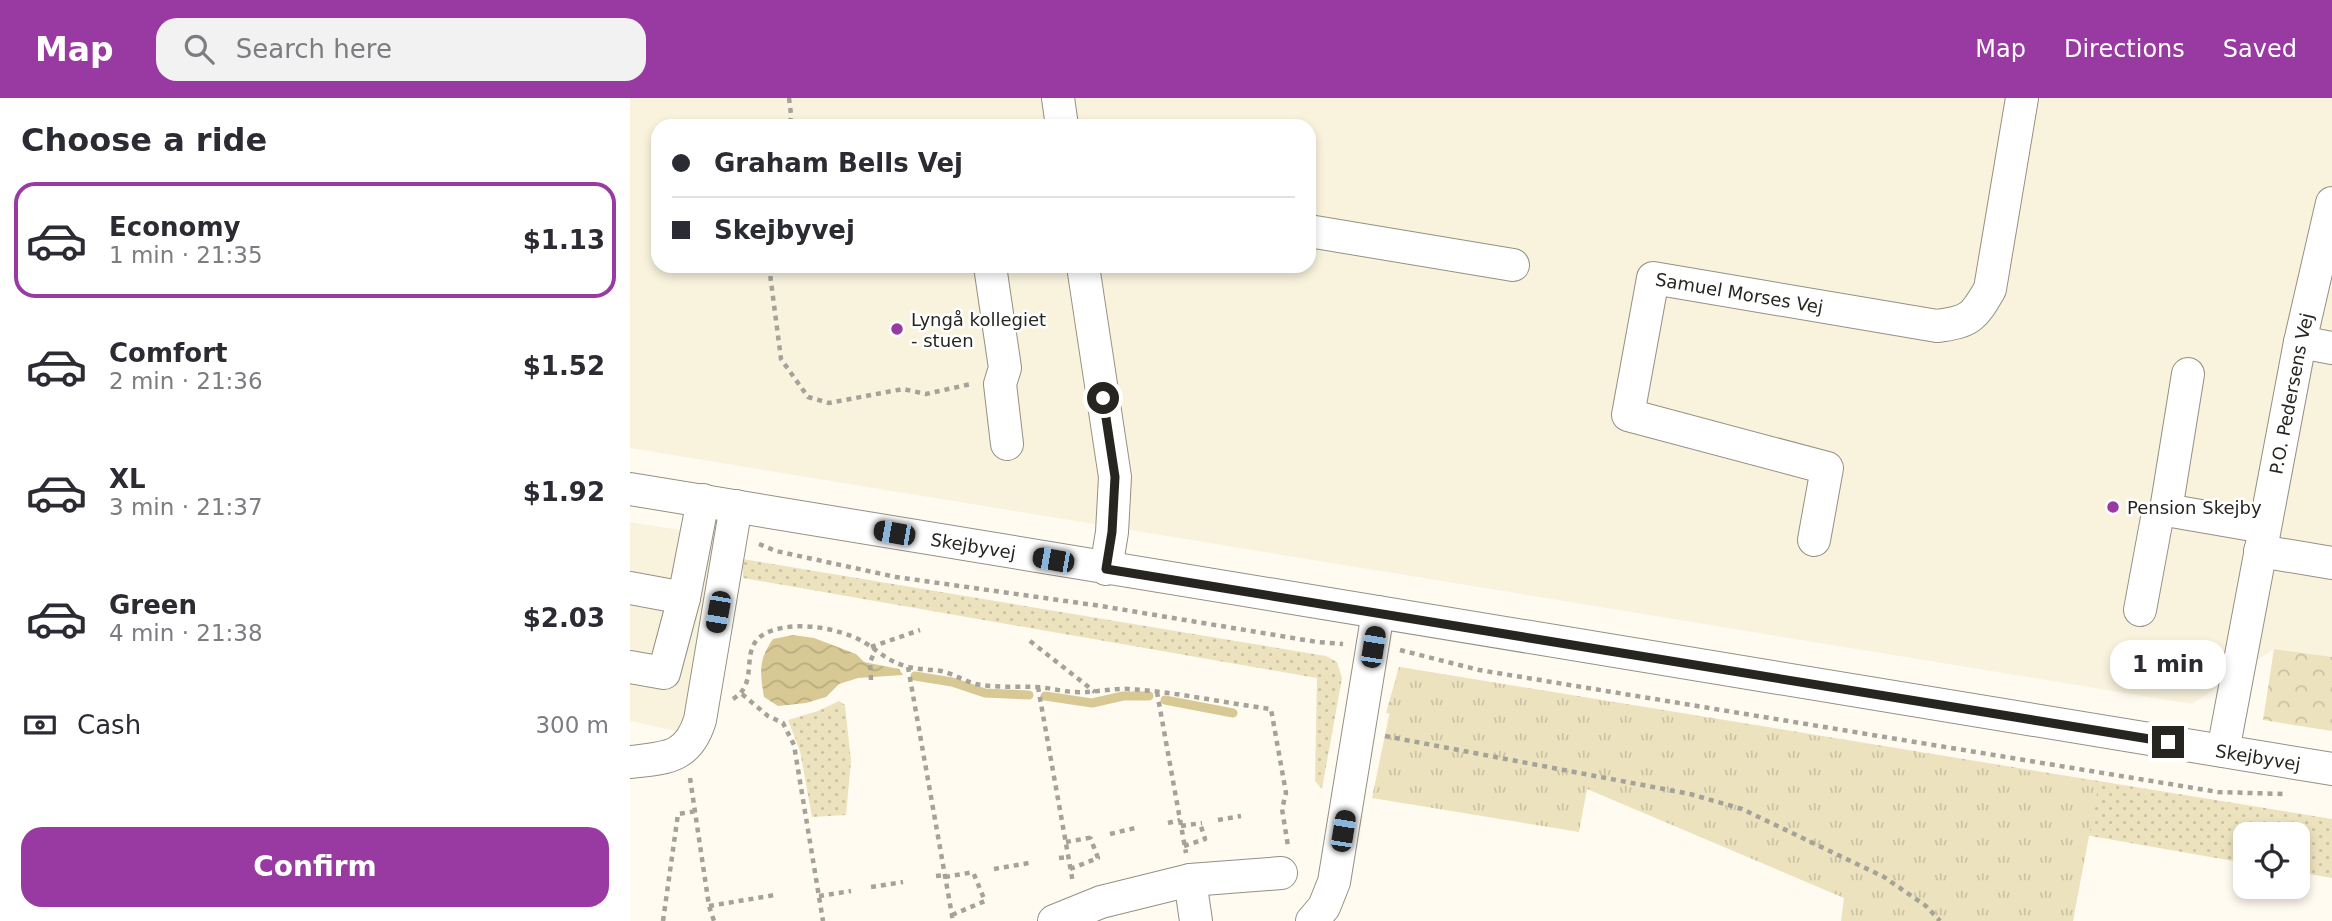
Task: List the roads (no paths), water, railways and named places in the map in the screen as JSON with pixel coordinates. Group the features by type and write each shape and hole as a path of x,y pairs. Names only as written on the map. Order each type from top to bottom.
{"street":[{"path":"1058,98 1061,119"},
{"name":"Samuel Morses Vej","path":"1814,540 1827,468 1628,415 1653,278 1937,326 1960,323 1978,311 1990,289 2022,98"},
{"name":"P.O. Pedersens Vej","path":"2223,751 2300,342 2332,203"},
{"path":"1316,232 1513,265"},
{"path":"991,273 1006,368 1000,384 1007,444"},
{"path":"1084,273 1115,477 1112,532 1106,569"},
{"path":"2300,342 2332,348"},
{"path":"2140,610 2157,518 2166,510 2188,374"},
{"name":"Skejbyvej","path":"630,489 703,500 734,518 1106,569 2332,769"},
{"path":"630,667 664,673 684,598 703,500"},
{"path":"2166,510 2332,563"},
{"path":"630,762 664,758 685,749 695,736 700,720 734,518"},
{"path":"630,588 684,598"},
{"path":"1312,921 1324,907 1334,882 1378,612"},
{"path":"1066,916 1101,902 1190,880 1285,865"},
{"path":"1190,880 1196,921"}],"water":[{"path":"793,635 814,638 856,654 864,662 899,669 903,675 858,678 839,684 826,697 806,703 778,706 764,697 761,673 763,660 773,639"}],"waterway":[{"path":"915,676 952,682 985,693 1029,695"},
{"path":"1045,696 1092,703 1123,696 1149,696"},
{"path":"1165,700 1233,713"}],"place":[{"name":"Lyngå kollegiet - stuen","path":"897,329"},
{"name":"Pension Skejby","path":"2113,507"}]}
